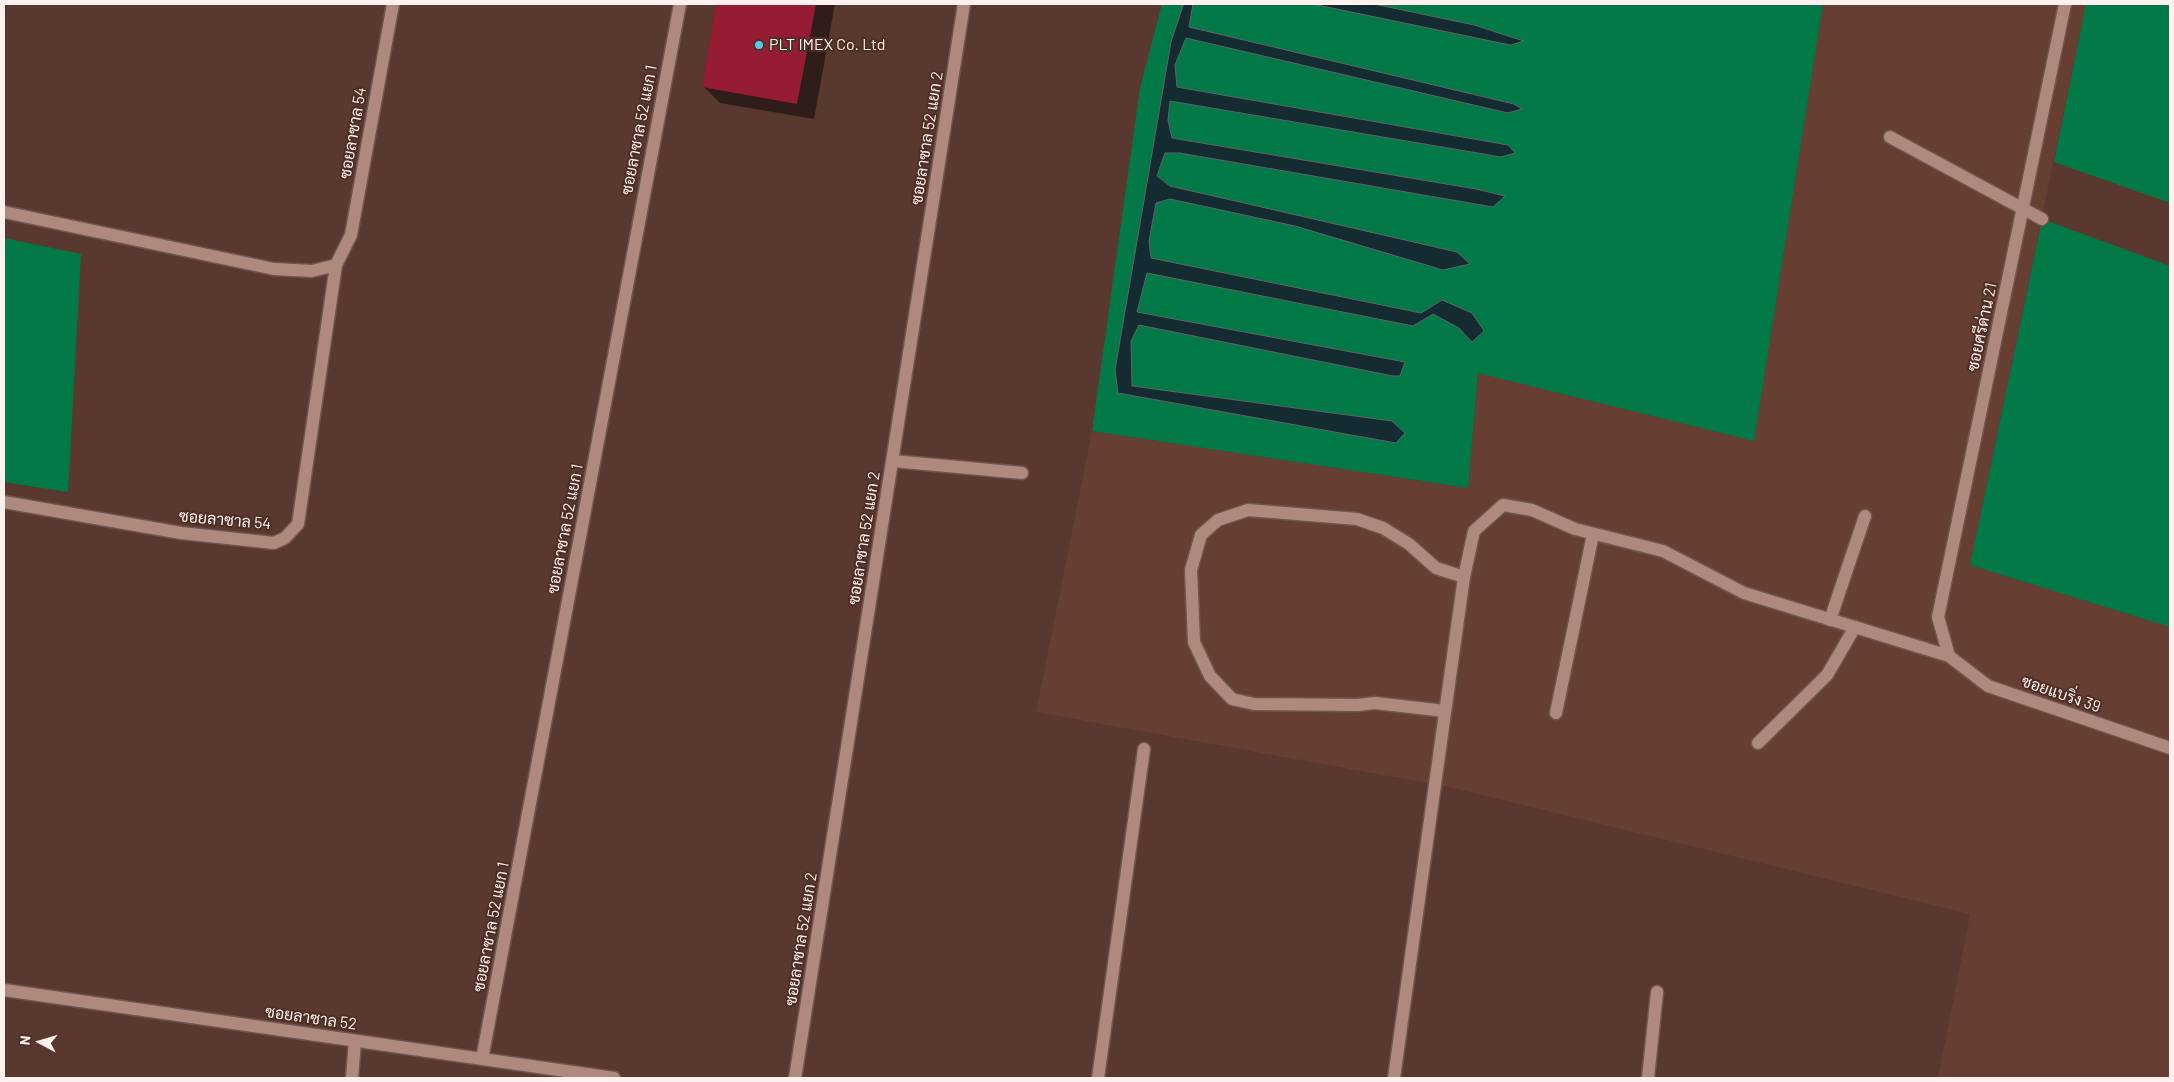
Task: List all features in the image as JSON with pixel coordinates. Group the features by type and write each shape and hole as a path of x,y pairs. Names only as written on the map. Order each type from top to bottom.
{"street":[{"name":"ซอยลาซาล 54","path":"4,502 182,533 274,543 285,538 298,524 336,265 351,235 393,4"},
{"name":"ซอยลาซาล 52 แยก 1","path":"482,1059 680,4"},
{"name":"ซอยลาซาล 52 แยก 2","path":"795,1078 964,4"},
{"name":"ซอยศรีด่าน 21","path":"1949,656 1938,617 2065,4"},
{"path":"1890,137 2042,219"},
{"path":"4,212 274,269 312,272 336,265"},
{"path":"892,461 1022,473"},
{"path":"1394,1078 1464,578 1474,531 1503,504 1532,510 1574,529 1663,552 1744,594 1949,656"},
{"path":"1445,711 1375,703 1349,706 1254,704 1232,699 1210,676 1194,642 1191,570 1201,535 1218,520 1248,510 1357,519 1383,528 1409,544 1436,568 1464,578"},
{"path":"1830,620 1865,516"},
{"path":"1556,713 1593,534"},
{"path":"1758,743 1827,676 1855,627"},
{"name":"ซอยแบริ่ง 39","path":"1949,656 1988,686 2170,748"},
{"path":"1098,1078 1144,749"},
{"name":"ซอยลาซาล 52","path":"4,990 614,1078"},
{"path":"1648,1078 1656,992"},
{"path":"352,1078 355,1041"}],"shaded area":[{"path":"1823,4 2086,4 1970,565 2170,627 2170,1078 1938,1078 1970,914 1449,787 1036,712 1092,431 1468,488 1478,372 1754,441"}],"green space":[{"path":"1162,4 1184,4 1171,42 1115,370 1118,393 1395,443 1392,421 1131,386 1131,341 1138,325 1393,376 1405,362 1136,312 1147,272 1413,326 1433,314 1459,328 1472,342 1472,313 1421,313 1151,258 1149,241 1156,203 1170,199 1469,264 1457,252 1170,186 1157,176 1165,153 1180,153 1493,207 1504,196 1476,189 1172,138 1168,120 1170,100 1501,157 1515,152 1508,145 1177,87 1175,65 1186,38 1508,113 1514,104 1189,27 1193,4 1313,4 1511,45 1523,41 1474,25 1374,4 1823,4 1754,441 1478,373 1468,488 1092,431 1140,88"},
{"path":"2086,4 2170,4 2170,203 2054,162"},
{"path":"2042,219 2170,266 2170,627 1970,565"},
{"path":"4,238 81,254 68,492 4,482"}],"water":[{"path":"1184,4 1193,4 1189,27 1514,104 1522,109 1508,113 1186,38 1175,65 1177,87 1508,145 1515,153 1501,157 1170,101 1168,120 1172,138 1476,189 1505,196 1493,207 1180,153 1165,153 1157,176 1170,186 1457,252 1470,264 1443,270 1295,226 1170,199 1156,203 1149,241 1151,258 1421,313 1442,300 1472,313 1484,331 1472,342 1459,328 1433,314 1413,326 1147,273 1137,312 1405,362 1400,376 1393,376 1139,325 1131,341 1132,386 1392,421 1405,433 1396,443 1118,393 1115,370 1171,42"},
{"path":"1313,4 1374,4 1474,25 1524,41 1511,45"}],"building":[{"name":"PLT IMEX Co. Ltd","path":"716,4 816,4 797,104 702,87"}],"place":[{"name":"PLT IMEX Co. Ltd","path":"759,45"}]}
